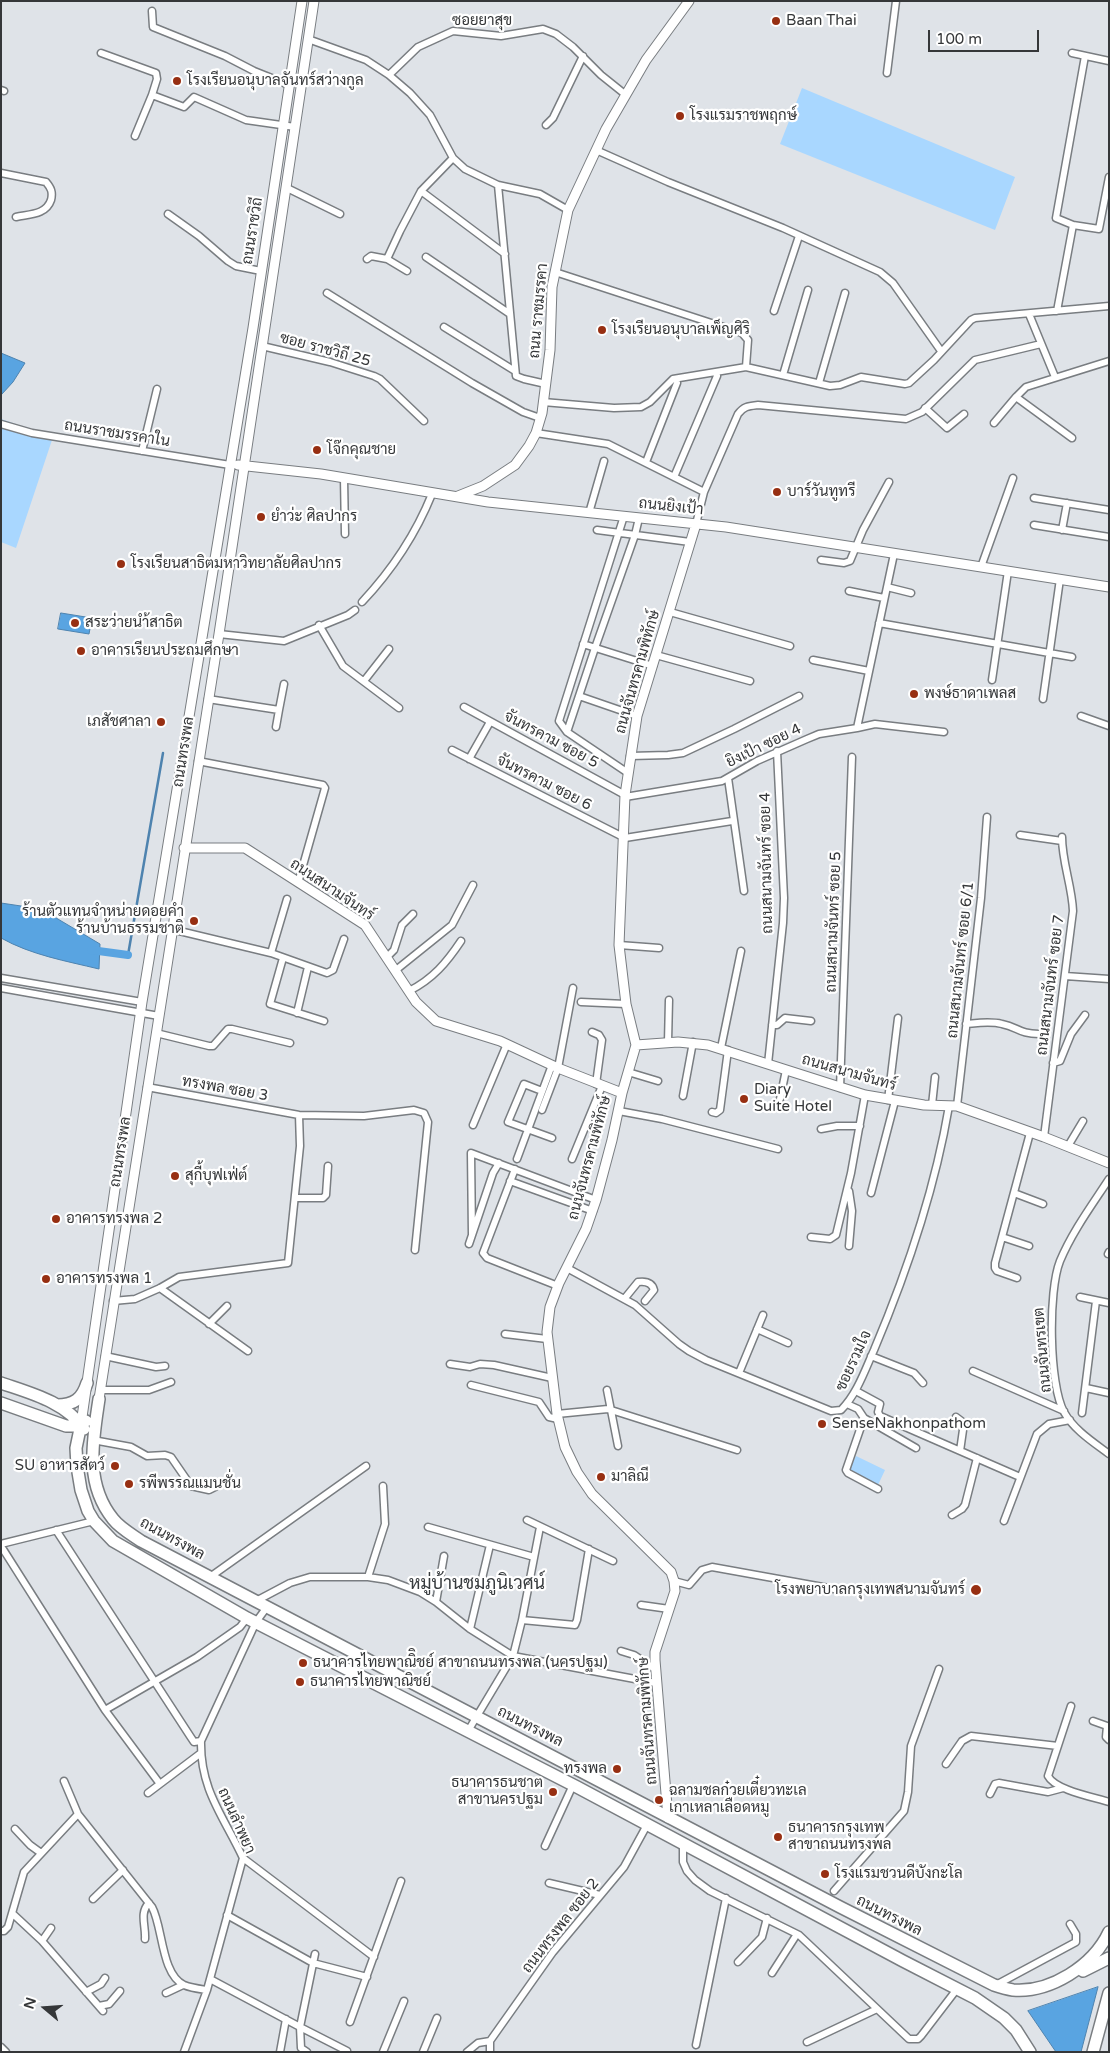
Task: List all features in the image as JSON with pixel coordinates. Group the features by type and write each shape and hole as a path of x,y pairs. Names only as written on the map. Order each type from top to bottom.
{"highway":[{"path":"1,1383 57,1405 70,1413 81,1424 92,1445"},
{"path":"57,1405 66,1405 79,1399 87,1383"},
{"path":"1,1403 55,1423 74,1426 90,1418 95,1411 99,1394"},
{"name":"ถนนทรงพล","path":"99,1394 92,1445 94,1474 98,1492 114,1520 140,1541 668,1818 996,1985 1012,1990 1029,1990 1053,1983 1073,1972 1091,1957 1100,1948 1109,1932"},
{"path":"55,1423 67,1434 76,1448"},
{"name":"ถนนทรงพล","path":"81,1424 76,1448 78,1479 83,1500 94,1521 113,1541 252,1620 573,1785 975,1998 1004,2018 1016,2030 1030,2052"},
{"path":"806,1909 813,1893"},
{"path":"1053,1983 1074,1976 1109,1958"},
{"path":"1093,2052 1109,1993"}],"main road":[{"name":"ถนนราชวิถี","path":"230,465 302,1"},
{"name":"ถนนราชวิถี","path":"244,464 314,1"},
{"name":"ถนน ราชมรรคา","path":"458,496 483,486 515,465 530,446 540,418 546,384 550,350 551,299 554,272 568,210 596,150 646,60 689,1"},
{"name":"ถนนยิงเป้า","path":"230,465 244,464 344,478 488,502 752,531 1109,588"},
{"name":"ถนนทรงพล","path":"99,1394 244,464"},
{"name":"ถนนทรงพล","path":"81,1424 140,1014 230,465"},
{"name":"ถนนจันทรคามพิทักษ์","path":"668,1818 655,1652 674,1591 674,1582 671,1572 592,1494 576,1472 565,1447 558,1417 547,1339 550,1307 593,1211 622,1093 636,1045 626,1004 619,945 625,838 625,796 637,716 696,524"},
{"name":"ถนนสนามจันทร์","path":"168,839 185,844 240,847 366,925 424,1012 436,1021 507,1044 599,1085 622,1093"},
{"name":"ถนนสนามจันทร์","path":"636,1045 693,1042 724,1049 865,1096 891,1101 953,1106 1044,1137 1109,1163"}],"street":[{"path":"887,73 896,1"},
{"path":"152,11 153,27 225,56 254,71 289,85"},
{"name":"ซอยยาสุข","path":"389,74 418,47 440,35 453,31 501,36 542,29 556,34 573,47 601,75 626,95"},
{"path":"308,39 366,60 389,74 430,115 453,158 465,169 498,185 540,194 568,210"},
{"path":"100,53 156,73 157,79 152,95 135,136"},
{"path":"1072,53 1109,60"},
{"path":"546,126 553,118 583,56"},
{"path":"1085,56 1056,217 1074,225 1099,229 1109,177"},
{"path":"152,95 184,106 194,97 246,120 284,124 294,127"},
{"path":"596,150 880,272 888,278 941,351"},
{"path":"387,259 420,192 453,158"},
{"path":"1,173 46,182 51,187 52,193 48,208 16,217"},
{"path":"498,185 515,371 517,377 546,384"},
{"path":"287,188 340,214"},
{"path":"420,192 505,254"},
{"path":"168,214 236,266 261,272"},
{"path":"1056,311 1074,225"},
{"path":"774,311 799,236"},
{"path":"367,259 371,256 387,259 407,271"},
{"path":"426,257 510,314"},
{"path":"554,272 742,333 748,340 746,367"},
{"path":"783,375 808,290"},
{"path":"327,293 472,383 523,412 540,418"},
{"path":"819,383 844,293"},
{"path":"543,402 614,408 641,407 650,402 665,385 674,379 718,374 746,367 819,383 840,385 861,377 905,384 910,383 975,318 1109,306"},
{"path":"1029,314 1055,377"},
{"path":"444,327 515,371"},
{"path":"696,524 704,492 742,408 749,406 906,419 926,408 975,360 1041,344"},
{"name":"ซอย ราชวิถี 25","path":"262,346 330,362 374,376 380,379 424,421"},
{"path":"994,423 1026,387 1109,361"},
{"path":"674,477 718,374"},
{"path":"646,462 678,383"},
{"path":"142,451 157,388"},
{"path":"1016,397 1072,438"},
{"path":"926,408 947,428 964,414"},
{"name":"ถนนราชมรรคาใน","path":"1,424 32,433 230,465"},
{"path":"536,433 603,442 704,492"},
{"path":"589,513 604,462"},
{"path":"344,478 345,534"},
{"path":"981,567 1012,478"},
{"path":"821,560 848,562 889,482"},
{"path":"483,486 483,495 488,502"},
{"path":"362,602 410,542 432,494"},
{"path":"1034,498 1109,510"},
{"path":"1062,530 1067,503"},
{"path":"624,516 559,721 568,732 628,773"},
{"path":"568,732 635,535 639,518"},
{"path":"1034,525 1109,537"},
{"path":"597,530 690,542"},
{"path":"857,728 894,554"},
{"path":"992,680 1008,571"},
{"path":"1043,699 1060,579"},
{"path":"887,587 911,593"},
{"path":"849,591 884,598"},
{"path":"219,634 284,641 319,625 339,619 355,610"},
{"path":"670,612 790,646"},
{"path":"879,623 1072,657"},
{"path":"319,625 340,663 399,708"},
{"path":"583,644 653,666"},
{"path":"364,681 390,649"},
{"path":"656,655 750,681"},
{"path":"813,660 869,671"},
{"path":"276,727 284,684"},
{"path":"579,696 637,716"},
{"path":"630,756 668,755 683,752 799,696"},
{"path":"208,699 279,710"},
{"name":"จันทรคาม ซอย 5","path":"464,707 625,796"},
{"path":"1081,716 1109,726"},
{"path":"470,759 490,722"},
{"name":"ยิงเป้า ซอย 4","path":"625,796 711,784 728,778 776,752 819,734 875,724 944,732"},
{"name":"จันทรคาม ซอย 6","path":"452,750 625,838"},
{"name":"ถนนสนามจันทร์ ซอย 4","path":"768,1064 781,952 784,898 776,752"},
{"name":"ถนนสนามจันทร์ ซอย 5","path":"840,1088 852,757"},
{"path":"198,761 323,785 325,788 298,882"},
{"path":"728,778 732,821 744,891"},
{"name":"ถนนสนามจันทร์ ซอย 6/1","path":"953,1106 966,1024 981,898 987,817"},
{"path":"625,838 732,821"},
{"name":"ถนนสนามจันทร์ ซอย 7","path":"1020,835 1062,839 1073,911 1044,1137"},
{"path":"396,970 452,924 473,885"},
{"path":"270,953 287,899"},
{"path":"387,957 394,950 402,925 413,914"},
{"path":"171,929 270,953 330,973 344,939"},
{"path":"409,991 426,983 440,970 461,941"},
{"path":"619,945 659,948"},
{"path":"712,1112 716,1113 720,1110 724,1049 741,951"},
{"path":"283,958 270,1002 274,1006 324,1020"},
{"path":"297,1013 308,967"},
{"path":"1065,976 1109,979"},
{"path":"1,978 142,1002"},
{"path":"1,988 158,1016"},
{"path":"542,1110 555,1066 573,988"},
{"path":"668,1042 669,1000"},
{"path":"581,1002 626,1004"},
{"path":"1053,1063 1060,1061 1071,1034 1085,1015"},
{"path":"772,1025 777,1025 785,1018 810,1021"},
{"path":"871,1193 891,1101 898,1018"},
{"path":"966,1024 992,1022 1004,1024 1023,1033 1039,1034"},
{"path":"156,1033 213,1046 232,1028 290,1043"},
{"path":"572,1159 599,1085 602,1040 599,1034 592,1032"},
{"path":"683,1096 693,1042"},
{"path":"473,1125 507,1044"},
{"path":"516,1159 542,1091 555,1066"},
{"path":"780,1099 786,1070"},
{"path":"628,1072 658,1081"},
{"path":"932,1105 935,1077"},
{"path":"542,1091 524,1084 508,1122 552,1138"},
{"name":"ทรงพล ซอย 3","path":"147,1087 299,1115 364,1116 414,1110 424,1113 428,1122 415,1250"},
{"path":"811,1237 833,1238 848,1187 865,1096"},
{"name":"ซอยรวมใจ","path":"567,1268 636,1305 689,1351 831,1411 842,1410 856,1391 885,1324 921,1221 953,1106"},
{"path":"619,1111 778,1149"},
{"path":"113,1301 136,1299 179,1277 288,1263 300,1146 299,1115"},
{"path":"1068,1146 1083,1121"},
{"path":"821,1129 837,1126 860,1126"},
{"path":"1017,1278 995,1268 1030,1133"},
{"path":"472,1235 471,1153 596,1200"},
{"path":"469,1244 493,1173 499,1163"},
{"path":"295,1198 323,1198 327,1189 328,1166"},
{"path":"515,1169 482,1253 487,1258 558,1286"},
{"name":"ถนนจันทรเขต","path":"1109,1179 1067,1247 1055,1276 1051,1316 1056,1387 1064,1411 1070,1420 1109,1454"},
{"path":"510,1181 593,1211"},
{"path":"848,1187 852,1211 848,1246"},
{"path":"1014,1193 1043,1204"},
{"path":"1002,1237 1029,1246"},
{"path":"625,1298 638,1282 643,1281 653,1286 654,1290 645,1301"},
{"path":"160,1288 248,1351"},
{"path":"1080,1297 1109,1303"},
{"path":"1082,1413 1096,1300"},
{"path":"209,1324 227,1306"},
{"path":"739,1373 763,1315"},
{"path":"757,1329 788,1343"},
{"path":"505,1334 547,1339"},
{"path":"105,1356 156,1367 165,1366"},
{"path":"871,1356 914,1373 923,1383"},
{"path":"450,1364 470,1367 480,1364 494,1364 552,1378"},
{"path":"972,1371 1064,1411"},
{"path":"99,1394 149,1390 171,1382"},
{"path":"472,1385 539,1402 549,1417 598,1409 611,1410 736,1450"},
{"path":"1086,1388 1109,1393"},
{"path":"607,1390 618,1446"},
{"path":"856,1391 880,1404 878,1412 880,1416 1020,1477"},
{"path":"847,1404 858,1409 864,1418 916,1448"},
{"path":"956,1417 964,1423 960,1451"},
{"path":"864,1418 846,1470 848,1474 878,1489"},
{"path":"1004,1521 1031,1446 1042,1428 1049,1424 1070,1420"},
{"path":"92,1445 131,1447 147,1456 166,1455 171,1457 191,1486 209,1490 215,1487"},
{"path":"952,1515 965,1505 976,1458"},
{"path":"210,1577 366,1466"},
{"path":"368,1577 385,1524 383,1486"},
{"path":"527,1520 613,1561"},
{"path":"94,1521 1,1545 105,1710 160,1784"},
{"path":"428,1526 534,1557"},
{"path":"468,1731 512,1656 522,1620 540,1527"},
{"path":"56,1530 194,1742 201,1741"},
{"path":"470,1629 490,1545"},
{"path":"522,1620 575,1625 589,1549"},
{"path":"436,1602 444,1556"},
{"path":"674,1582 689,1585 702,1570 712,1567 834,1589"},
{"path":"262,1604 290,1583 310,1577 368,1577 400,1584 420,1592 470,1629 512,1656 656,1683"},
{"name":"ถนนลำพยา","path":"184,2052 207,1990 243,1858 207,1785 201,1753 201,1741 252,1620 262,1604"},
{"path":"641,1605 669,1609"},
{"path":"105,1710 197,1658 252,1620"},
{"path":"621,1651 634,1655 655,1669"},
{"path":"834,1891 904,1810 908,1792 911,1746 939,1669"},
{"path":"1072,1706 1048,1776 1052,1782 1063,1788 1109,1802"},
{"path":"1093,1721 1107,1726 1106,1737 1109,1740"},
{"path":"946,1764 962,1741 971,1736 1058,1746"},
{"path":"148,1793 201,1753"},
{"path":"64,1781 78,1814 149,1903 156,1917 164,1951 175,1977 183,1985 207,1990"},
{"path":"990,1794 995,1784 999,1783 1048,1792 1063,1788"},
{"path":"545,1846 573,1785"},
{"path":"1,1931 8,1927 14,1914 24,1872 78,1814"},
{"name":"ถนนทรงพล ซอย 2","path":"490,2041 554,1952 624,1867 647,1825"},
{"path":"16,1829 30,1846 41,1853"},
{"path":"683,1844 683,1862 687,1872 695,1880 710,1891 797,1934 909,2039 918,2039 957,1989"},
{"path":"243,1858 374,1957"},
{"path":"93,1899 123,1870"},
{"path":"350,2022 401,1881"},
{"path":"549,1883 600,1895"},
{"path":"696,2045 726,1898"},
{"path":"145,1939 143,1913 149,1903"},
{"path":"14,1914 42,1941 101,2009 109,2004 120,1991"},
{"path":"227,1915 313,1963 367,1977"},
{"path":"738,1962 762,1938 767,1918"},
{"path":"996,1985 1076,1942 1076,1934 1070,1924"},
{"path":"42,1941 51,1928"},
{"path":"772,1973 797,1934"},
{"path":"307,2052 301,2048 300,2027 315,1954"},
{"path":"86,1992 101,1984 105,1978"},
{"path":"210,1979 347,2051"},
{"path":"166,1993 183,1985"},
{"path":"383,2052 404,2001"},
{"path":"807,2042 877,2009"},
{"path":"423,2052 437,2018"},
{"path":"280,2052 286,2019"},
{"path":"467,2052 478,2043 490,2041 490,2052"},
{"path":"1,2047 6,2052"}],"shaded area":[{"path":"802,88 1015,177 995,230 780,144"},
{"path":"1,353 25,363 13,382 2,394"},
{"path":"1,419 53,437 16,548 1,542"},
{"name":"สระว่ายนำ้สาธิต","path":"61,613 92,618 89,634 58,629"},
{"path":"1,903 41,909 100,944 99,969 36,953 1,938"},
{"path":"856,1456 885,1470 878,1485 849,1470"},
{"path":"1098,1987 1081,2052 1056,2052 1028,2011"}],"waterway":[{"path":"128,955 163,753"},
{"path":"91,950 128,955"}],"place":[{"name":"Baan Thai","path":"776,21"},
{"name":"โรงเรียนอนุบาลจันทร์สว่างกูล","path":"177,81"},
{"name":"โรงแรมราชพฤกษ์","path":"680,116"},
{"name":"โรงเรียนอนุบาลเพ็ญศิริ","path":"602,330"},
{"name":"โจ๊กคุณชาย","path":"317,450"},
{"name":"บาร์วันทูทรี","path":"777,492"},
{"name":"ยำว่ะ ศิลปากร","path":"261,517"},
{"name":"โรงเรียนสาธิตมหาวิทยาลัยศิลปากร","path":"121,564"},
{"name":"สระว่ายนำ้สาธิต","path":"75,623"},
{"name":"อาคารเรียนประถมศึกษา","path":"81,651"},
{"name":"พงษ์ธาดาเพลส","path":"914,694"},
{"name":"เภสัชศาลา","path":"161,722"},
{"name":"ร้านตัวแทนจำหน่ายดอยคำ ร้านบ้านธรรมชาติ","path":"194,921"},
{"name":"Diary Suite Hotel","path":"744,1099"},
{"name":"สุกี้บุฟเฟ่ต์","path":"175,1176"},
{"name":"อาคารทรงพล 2","path":"56,1219"},
{"name":"อาคารทรงพล 1","path":"46,1279"},
{"name":"SenseNakhonpathom","path":"822,1424"},
{"name":"SU อาหารสัตว์","path":"115,1466"},
{"name":"มาลิณี","path":"601,1477"},
{"name":"รพีพรรณแมนชั่น","path":"129,1484"},
{"name":"โรงพยาบาลกรุงเทพสนามจันทร์","path":"976,1590"},
{"name":"ธนาคารไทยพาณิิชย์ สาขาถนนทรงพล (นครปฐม)","path":"303,1663"},
{"name":"ธนาคารไทยพาณิชย์","path":"300,1682"},
{"name":"ทรงพล","path":"617,1769"},
{"name":"ธนาคารธนชาต สาขานครปฐม","path":"553,1792"},
{"name":"ฉลามชลก๋วยเตี๋ยวทะเล เกาเหลาเลือดหมู","path":"659,1800"},
{"name":"ธนาคารกรุงเทพ สาขาถนนทรงพล","path":"778,1837"},
{"name":"โรงแรมชวนดีบังกะโล","path":"825,1874"}],"district":[{"name":"หมู่บ้านชมภูนิเวศน์","path":"477,1584"}]}
